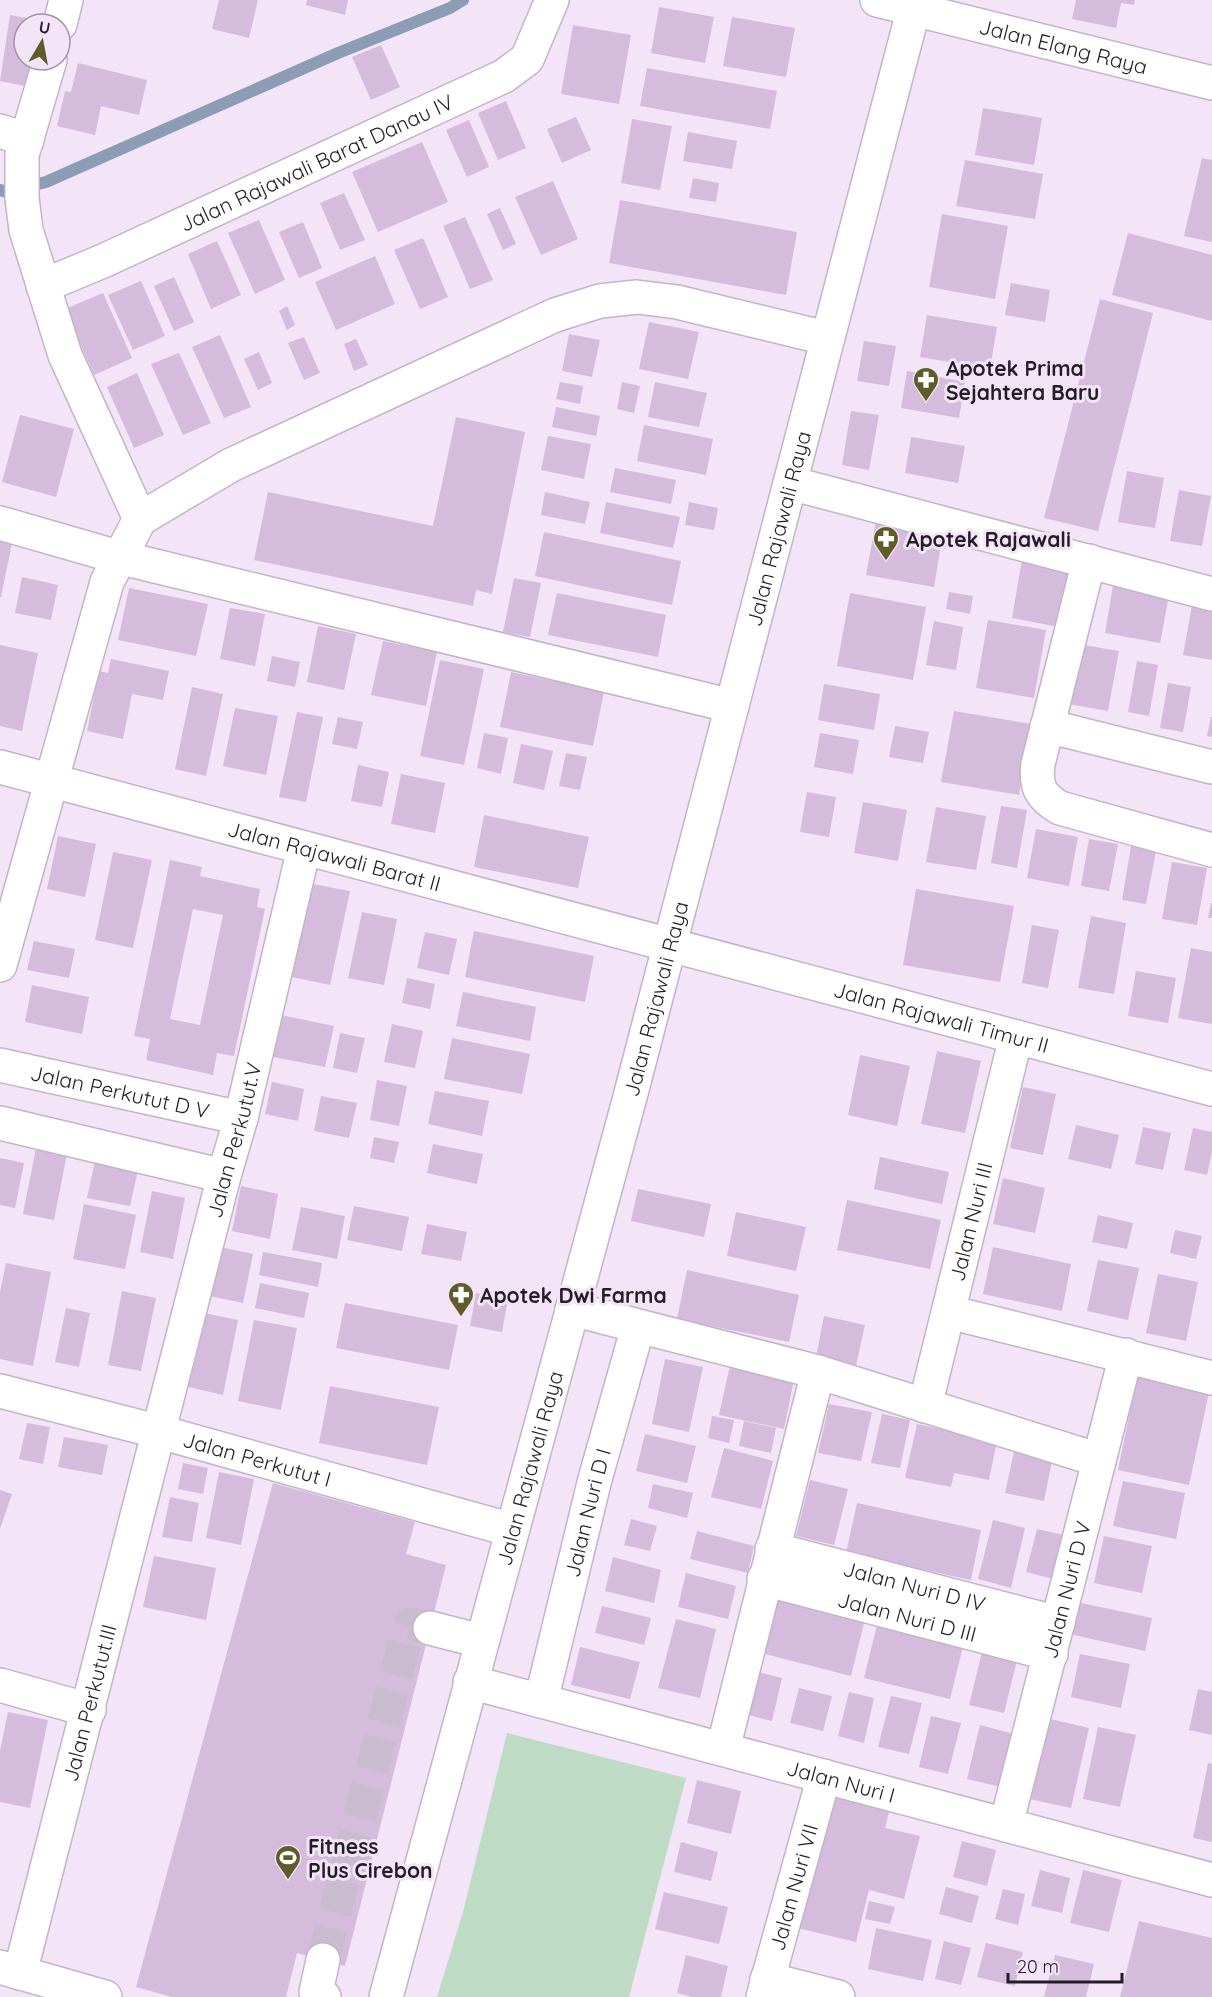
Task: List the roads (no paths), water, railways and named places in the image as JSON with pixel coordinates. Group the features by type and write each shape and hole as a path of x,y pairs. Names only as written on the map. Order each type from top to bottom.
{"street":[{"name":"Jalan Rajawali Barat Danau IV","path":"43,286 504,76 527,59 552,0"},
{"name":"Jalan Elang Raya","path":"877,0 914,5 1212,83"},
{"name":"Jalan Rajawali Raya","path":"386,1997 670,945 914,5"},
{"path":"45,72 16,142 26,230 65,355 140,519"},
{"path":"0,966 107,582 118,557 140,519 242,460 555,315 600,301 637,297 677,302 826,338"},
{"path":"790,483 1212,594"},
{"path":"0,523 118,557 732,706"},
{"path":"1089,561 1047,726 1036,777 1038,789 1044,799 1060,808 1212,850"},
{"path":"1047,726 1212,767"},
{"name":"Jalan Rajawali Barat II","path":"0,767 670,945"},
{"name":"Jalan Perkutut.V","path":"160,1432 224,1176 241,1118 304,848"},
{"name":"Jalan Rajawali Timur II","path":"670,945 1212,1089"},
{"name":"Jalan Nuri III","path":"924,1406 1016,1036"},
{"name":"Jalan Perkutut D V","path":"0,1065 241,1118"},
{"path":"0,1123 224,1176"},
{"path":"572,1309 818,1372 1099,1460"},
{"path":"949,1312 1212,1378"},
{"name":"Jalan Nuri D I","path":"541,1701 596,1479 638,1327"},
{"name":"Jalan Nuri D V","path":"1006,1825 1126,1355"},
{"path":"723,1749 818,1372"},
{"name":"Jalan Perkutut I","path":"0,1391 160,1432 512,1530"},
{"name":"Jalan Perkutut.III","path":"10,1970 89,1710 160,1432"},
{"name":"Jalan Nuri D IV","path":"768,1564 1054,1638"},
{"path":"430,1628 481,1641"},
{"name":"Jalan Nuri I","path":"470,1682 1212,1880"},
{"path":"0,1685 89,1710"},
{"name":"Jalan Nuri VII","path":"765,1988 824,1776"},
{"path":"323,1960 316,1992 324,1997"},
{"path":"10,1970 105,1997"},
{"path":"765,1988 838,1997"}],"waterway":[{"path":"0,190 6,192 46,182 338,53 450,8 463,0"}],"tunnel":[{"path":"323,1960 408,1628 410,1624 430,1628"}],"place":[{"name":"Apotek Prima Sejahtera Baru","path":"926,403"},
{"name":"Apotek Rajawali","path":"886,562"},
{"name":"Apotek Dwi Farma","path":"461,1318"},
{"name":"Fitness Plus Cirebon","path":"288,1881"}]}
